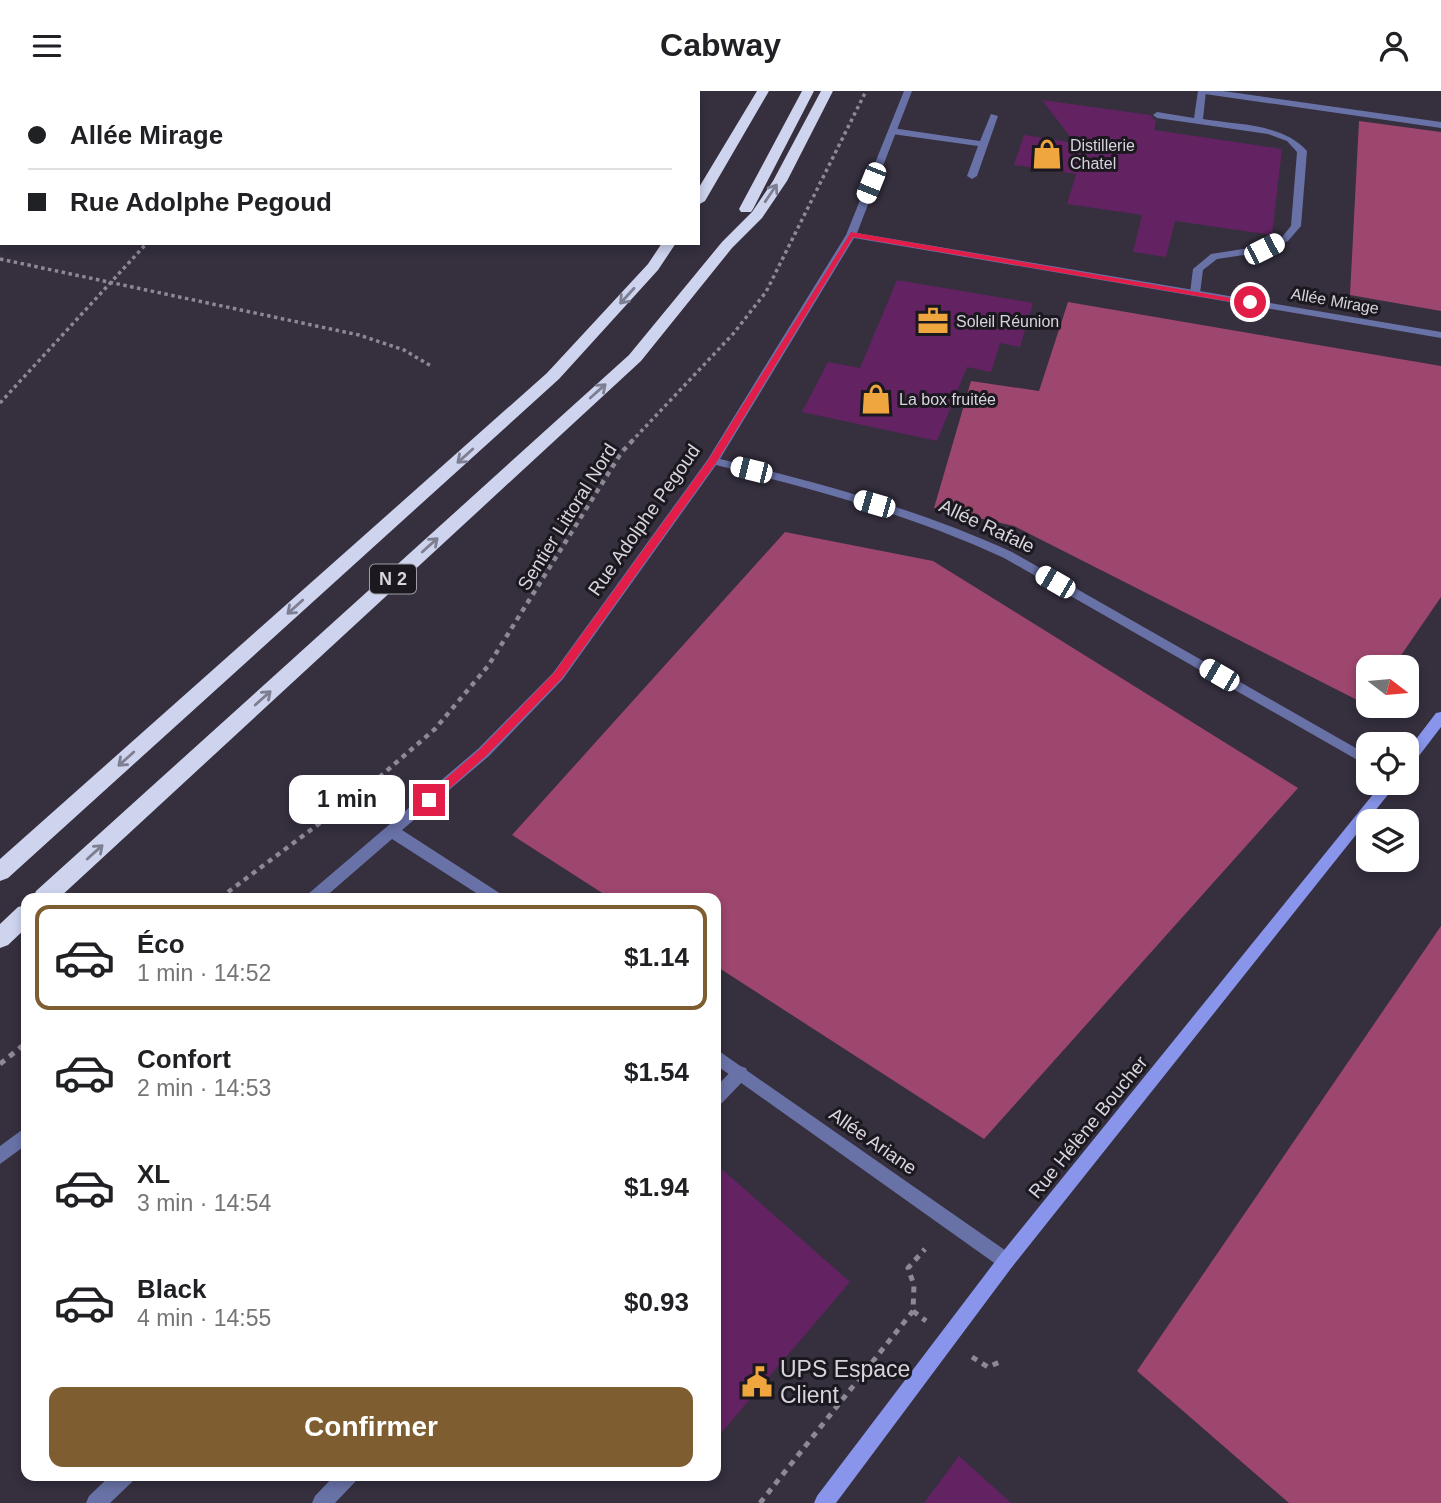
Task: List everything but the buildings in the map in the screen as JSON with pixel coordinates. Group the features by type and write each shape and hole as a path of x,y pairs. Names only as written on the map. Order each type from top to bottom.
{"highway":[{"path":"713,178 712,161 746,91"},
{"path":"700,198 763,91"},
{"name":"N 2","path":"49,893 635,358 727,245 808,91"},
{"path":"727,245 757,215 780,181 827,91"},
{"name":"N 2","path":"0,872 553,376 653,267 668,245"},
{"path":"0,938 21,919"}],"street":[{"name":"Rue Adolphe Pegoud","path":"319,893 484,752 558,675 713,461 851,235 908,91"},
{"path":"1198,121 1204,91 1441,125"},
{"path":"1157,115 1269,132 1290,139 1302,151 1296,226 1285,239 1264,249 1214,256 1198,269 1195,293"},
{"path":"972,176 994,116"},
{"path":"892,131 983,145"},
{"name":"Allée Mirage","path":"851,235 1441,335"},
{"name":"Allée Rafale","path":"713,461 923,518 966,534 1008,555 1356,754"},
{"path":"1419,745 1441,717"},
{"name":"Rue Hélène Boucher","path":"824,1503 1006,1261 1381,795"},
{"path":"393,832 488,893"},
{"name":"Allée Ariane","path":"721,1060 1006,1261"},
{"path":"721,1093 740,1073"},
{"path":"0,1156 21,1139"},
{"path":"96,1503 118,1481"},
{"path":"322,1503 342,1481"}],"path":[{"name":"Sentier Littoral Nord","path":"227,893 377,779 435,729 488,666 621,453 733,334 766,292 866,91"},
{"path":"0,403 144,245"},
{"path":"0,259 359,335 404,350 432,366"},
{"path":"0,1065 21,1047"},
{"path":"760,1503 913,1311 914,1285 908,1268 925,1249"},
{"path":"913,1311 926,1321"},
{"path":"972,1357 988,1367 1002,1361"}],"shaded area":[{"path":"1359,121 1441,132 1441,311 1350,295"},
{"path":"1068,302 1441,366 1441,597 1401,655 1356,655 1356,699 1014,526 934,508 971,381 1039,391"},
{"path":"785,532 933,561 1298,788 984,1139 721,969 721,893 602,893 512,835"},
{"path":"1441,926 1441,1503 1289,1503 1137,1371"}],"place":[{"name":"Distillerie Chatel","path":"1047,154"},
{"name":"Soleil Réunion","path":"933,321"},
{"name":"La box fruitée","path":"876,399"},
{"name":"UPS Espace Client","path":"757,1382"}],"route":[{"path":"429,800 484,752 558,675 713,461 851,235 1250,302"}]}
